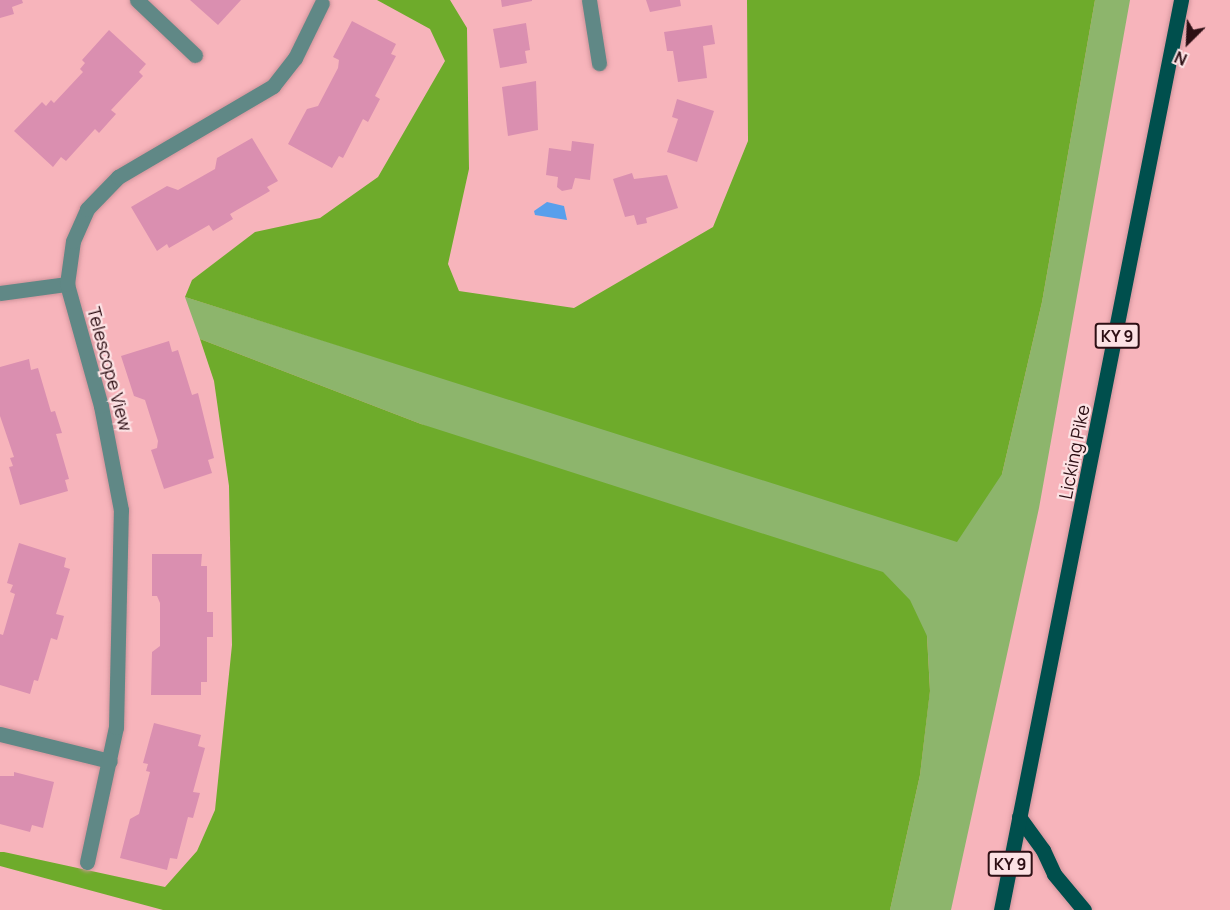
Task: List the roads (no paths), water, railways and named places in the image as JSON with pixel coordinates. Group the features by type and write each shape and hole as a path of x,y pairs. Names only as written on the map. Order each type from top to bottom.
{"main road":[{"name":"Licking Pike","path":"1001,910 1181,0"},
{"path":"1019,817 1043,850 1054,874 1084,910"}],"street":[{"path":"137,0 195,55"},
{"path":"590,0 599,63"},
{"name":"Telescope View","path":"87,862 110,761 117,717 121,510 100,406 67,284 78,224 99,193 134,166 273,86 295,58 322,3"},
{"path":"0,293 67,284"},
{"path":"0,734 110,761"}],"water":[{"path":"547,202 564,206 567,220 535,215 534,211"}]}
